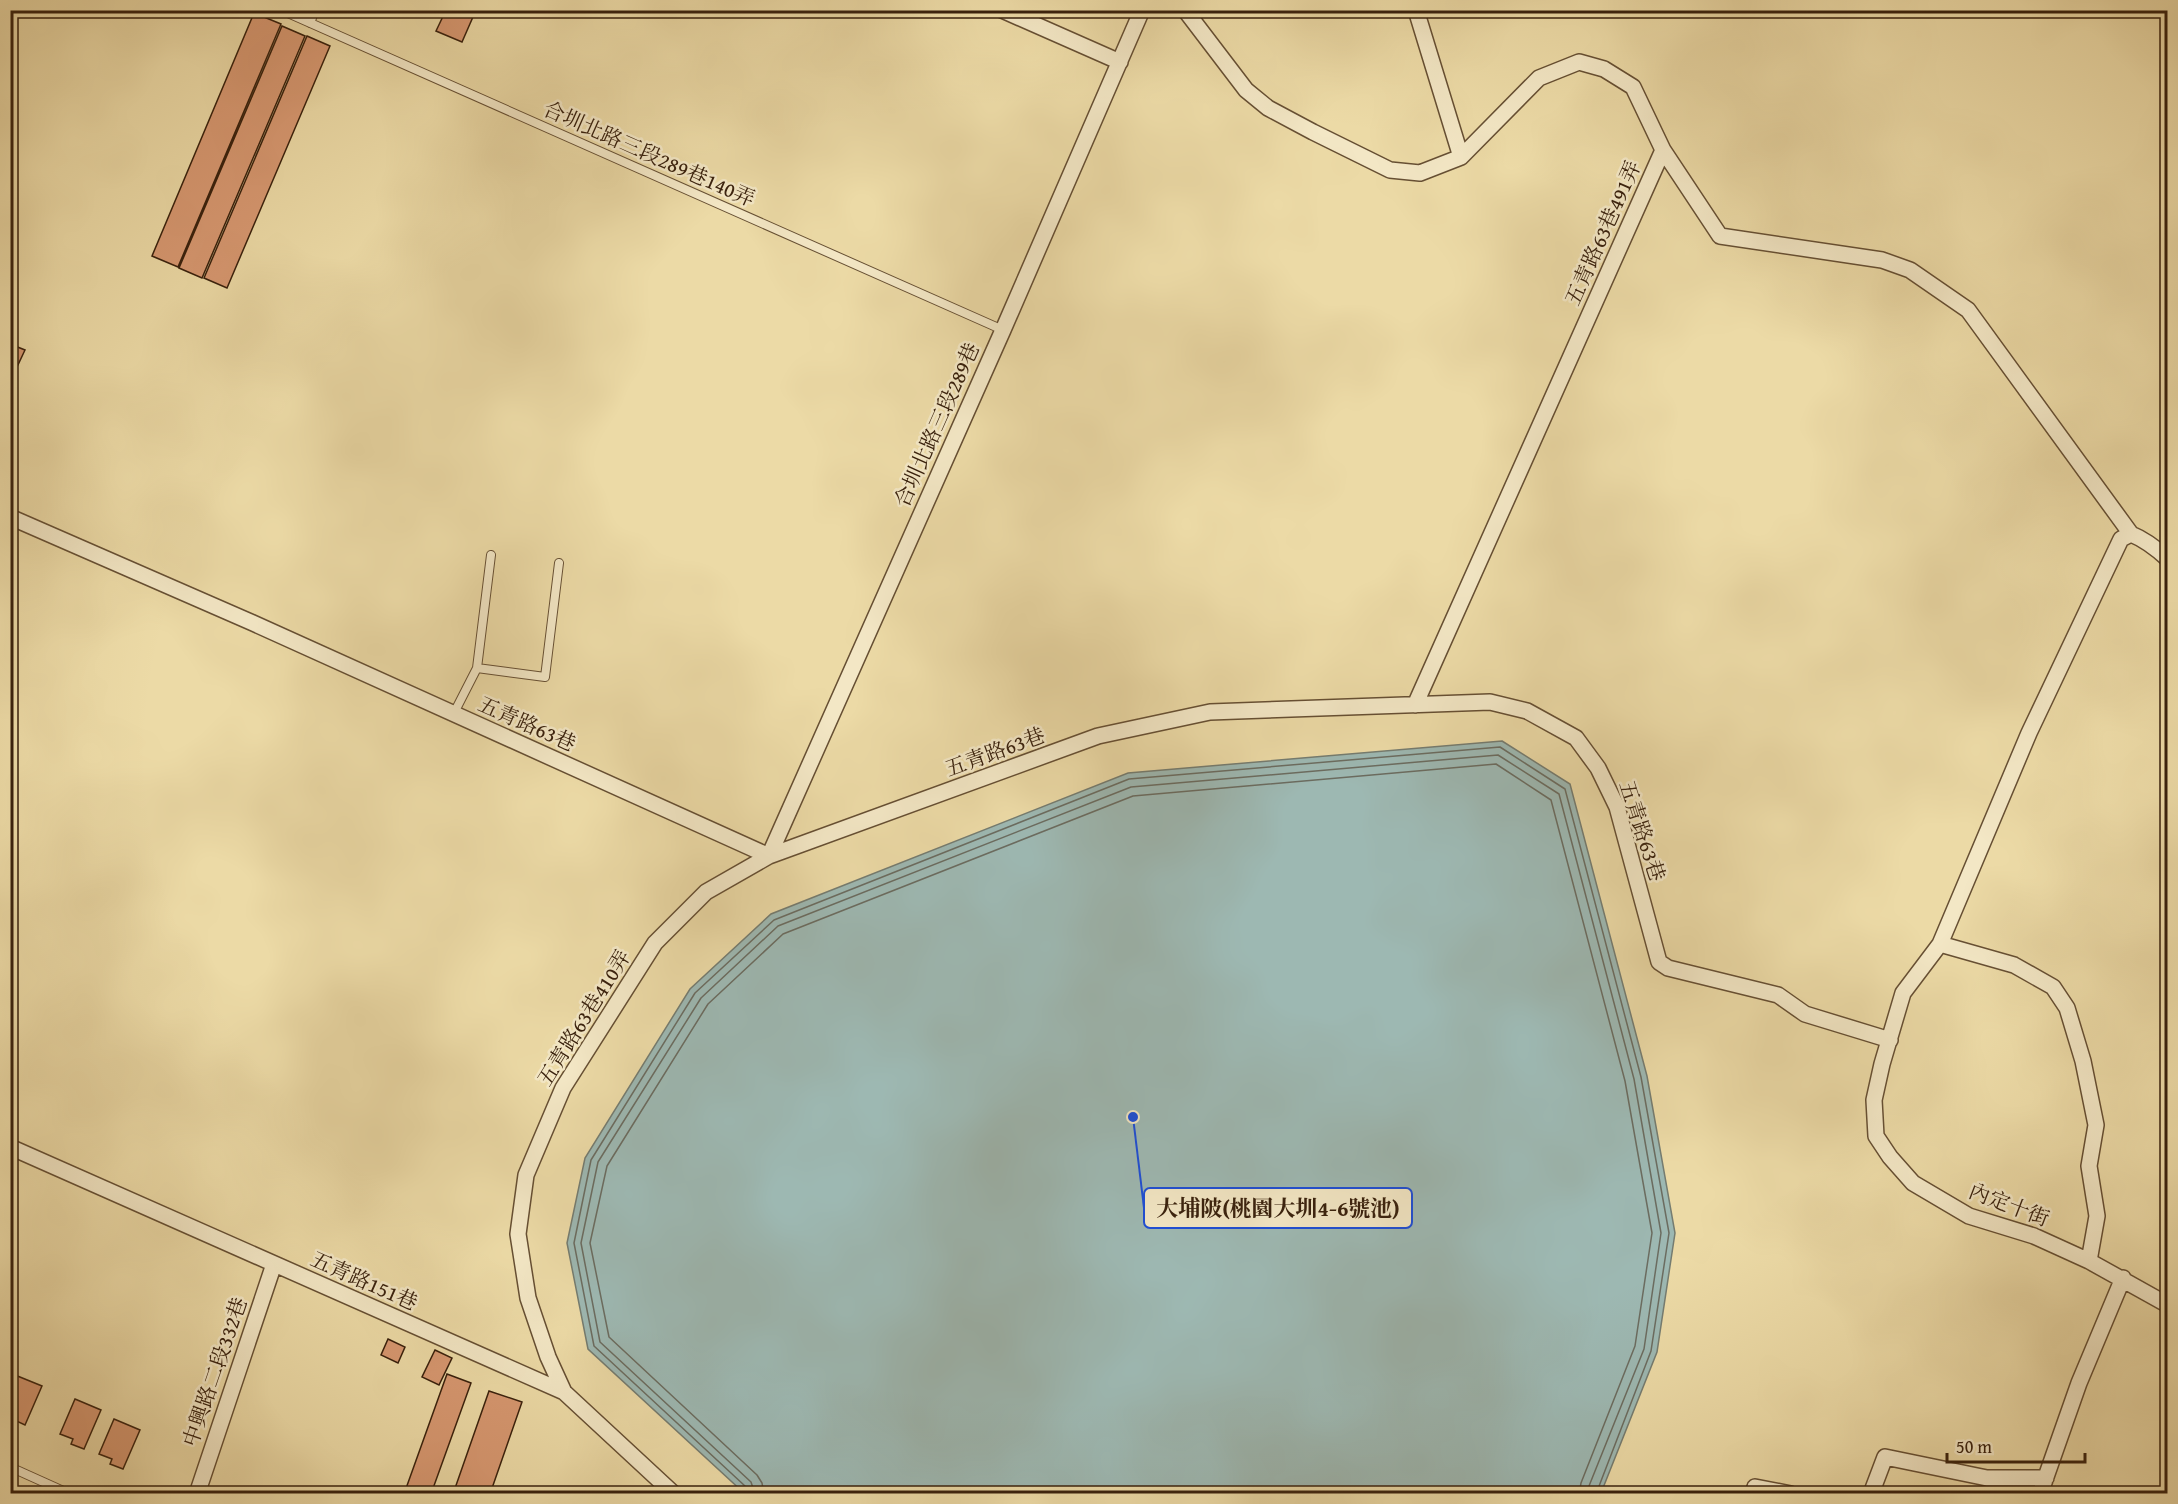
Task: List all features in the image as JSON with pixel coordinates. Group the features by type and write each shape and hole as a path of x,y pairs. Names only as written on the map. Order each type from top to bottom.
{"street":[{"path":"1002,10 1120,62"},
{"name":"合圳北路三段289巷","path":"769,856 1003,330 1142,10"},
{"name":"五青路63巷491弄","path":"1185,10 1246,90 1268,108 1390,170 1420,173 1461,157 1539,78 1578,63 1604,69 1633,87 1663,150 1415,705"},
{"path":"1416,10 1461,157"},
{"path":"1663,150 1720,236 1882,260 1910,270 1968,310 2126,537 2156,548 2168,559"},
{"name":"五青路63巷","path":"10,517 454,713 769,856 1098,736 1210,712 1490,702 1527,711 1576,738 1598,768 1617,807 1659,962 1668,968 1778,995 1805,1014 1890,1040"},
{"name":"內定十街","path":"2126,537 2029,733 1940,944 1903,993 1874,1100 1876,1136 1897,1166 1913,1183 1969,1216 2034,1236 2123,1278 2168,1305"},
{"name":"五青路63巷410弄","path":"564,1392 548,1358 528,1298 518,1234 526,1175 563,1088 656,943 706,892 769,856"},
{"path":"1940,944 2014,965 2053,987 2067,1008 2083,1061 2096,1125 2089,1166 2097,1216 2089,1261"},
{"name":"五青路151巷","path":"10,1147 564,1392 674,1494"},
{"name":"中興路二段332巷","path":"197,1494 274,1264"},
{"path":"2040,1494 2079,1383 2123,1278"},
{"path":"1871,1494 1885,1457 1987,1478 2046,1478"},
{"path":"1755,1487 1791,1494"}],"lane":[{"name":"合圳北路三段289巷140弄","path":"281,10 1003,330"},
{"path":"310,23 315,10"},
{"path":"454,713 477,668 491,555"},
{"path":"477,668 545,677 559,563"},
{"path":"10,1467 70,1494"}],"water":[{"path":"1502,741 1570,784 1647,1076 1675,1233 1657,1352 1601,1493 744,1493 588,1349 567,1243 585,1158 690,989 771,914 1128,773"}],"building":[{"path":"446,10 476,10 462,42 436,31"},
{"path":"254,13 281,24 178,267 152,256"},
{"path":"282,26 305,36 202,278 179,268"},
{"path":"307,36 330,46 227,288 204,278"},
{"path":"10,344 25,350 16,369 10,367"},
{"path":"388,1339 405,1347 398,1363 381,1355"},
{"path":"435,1350 452,1358 439,1385 422,1377"},
{"path":"447,1374 471,1383 431,1494 404,1494"},
{"path":"15,1375 42,1386 25,1425 12,1419 14,1415 10,1414 10,1386"},
{"path":"489,1391 522,1402 490,1494 453,1494"},
{"path":"75,1399 101,1410 84,1449 71,1444 73,1439 60,1434"},
{"path":"114,1419 140,1430 123,1469 110,1464 112,1459 99,1454"}],"place":[{"name":"大埔陂(桃園大圳4-6號池)","path":"1133,1117"}]}
